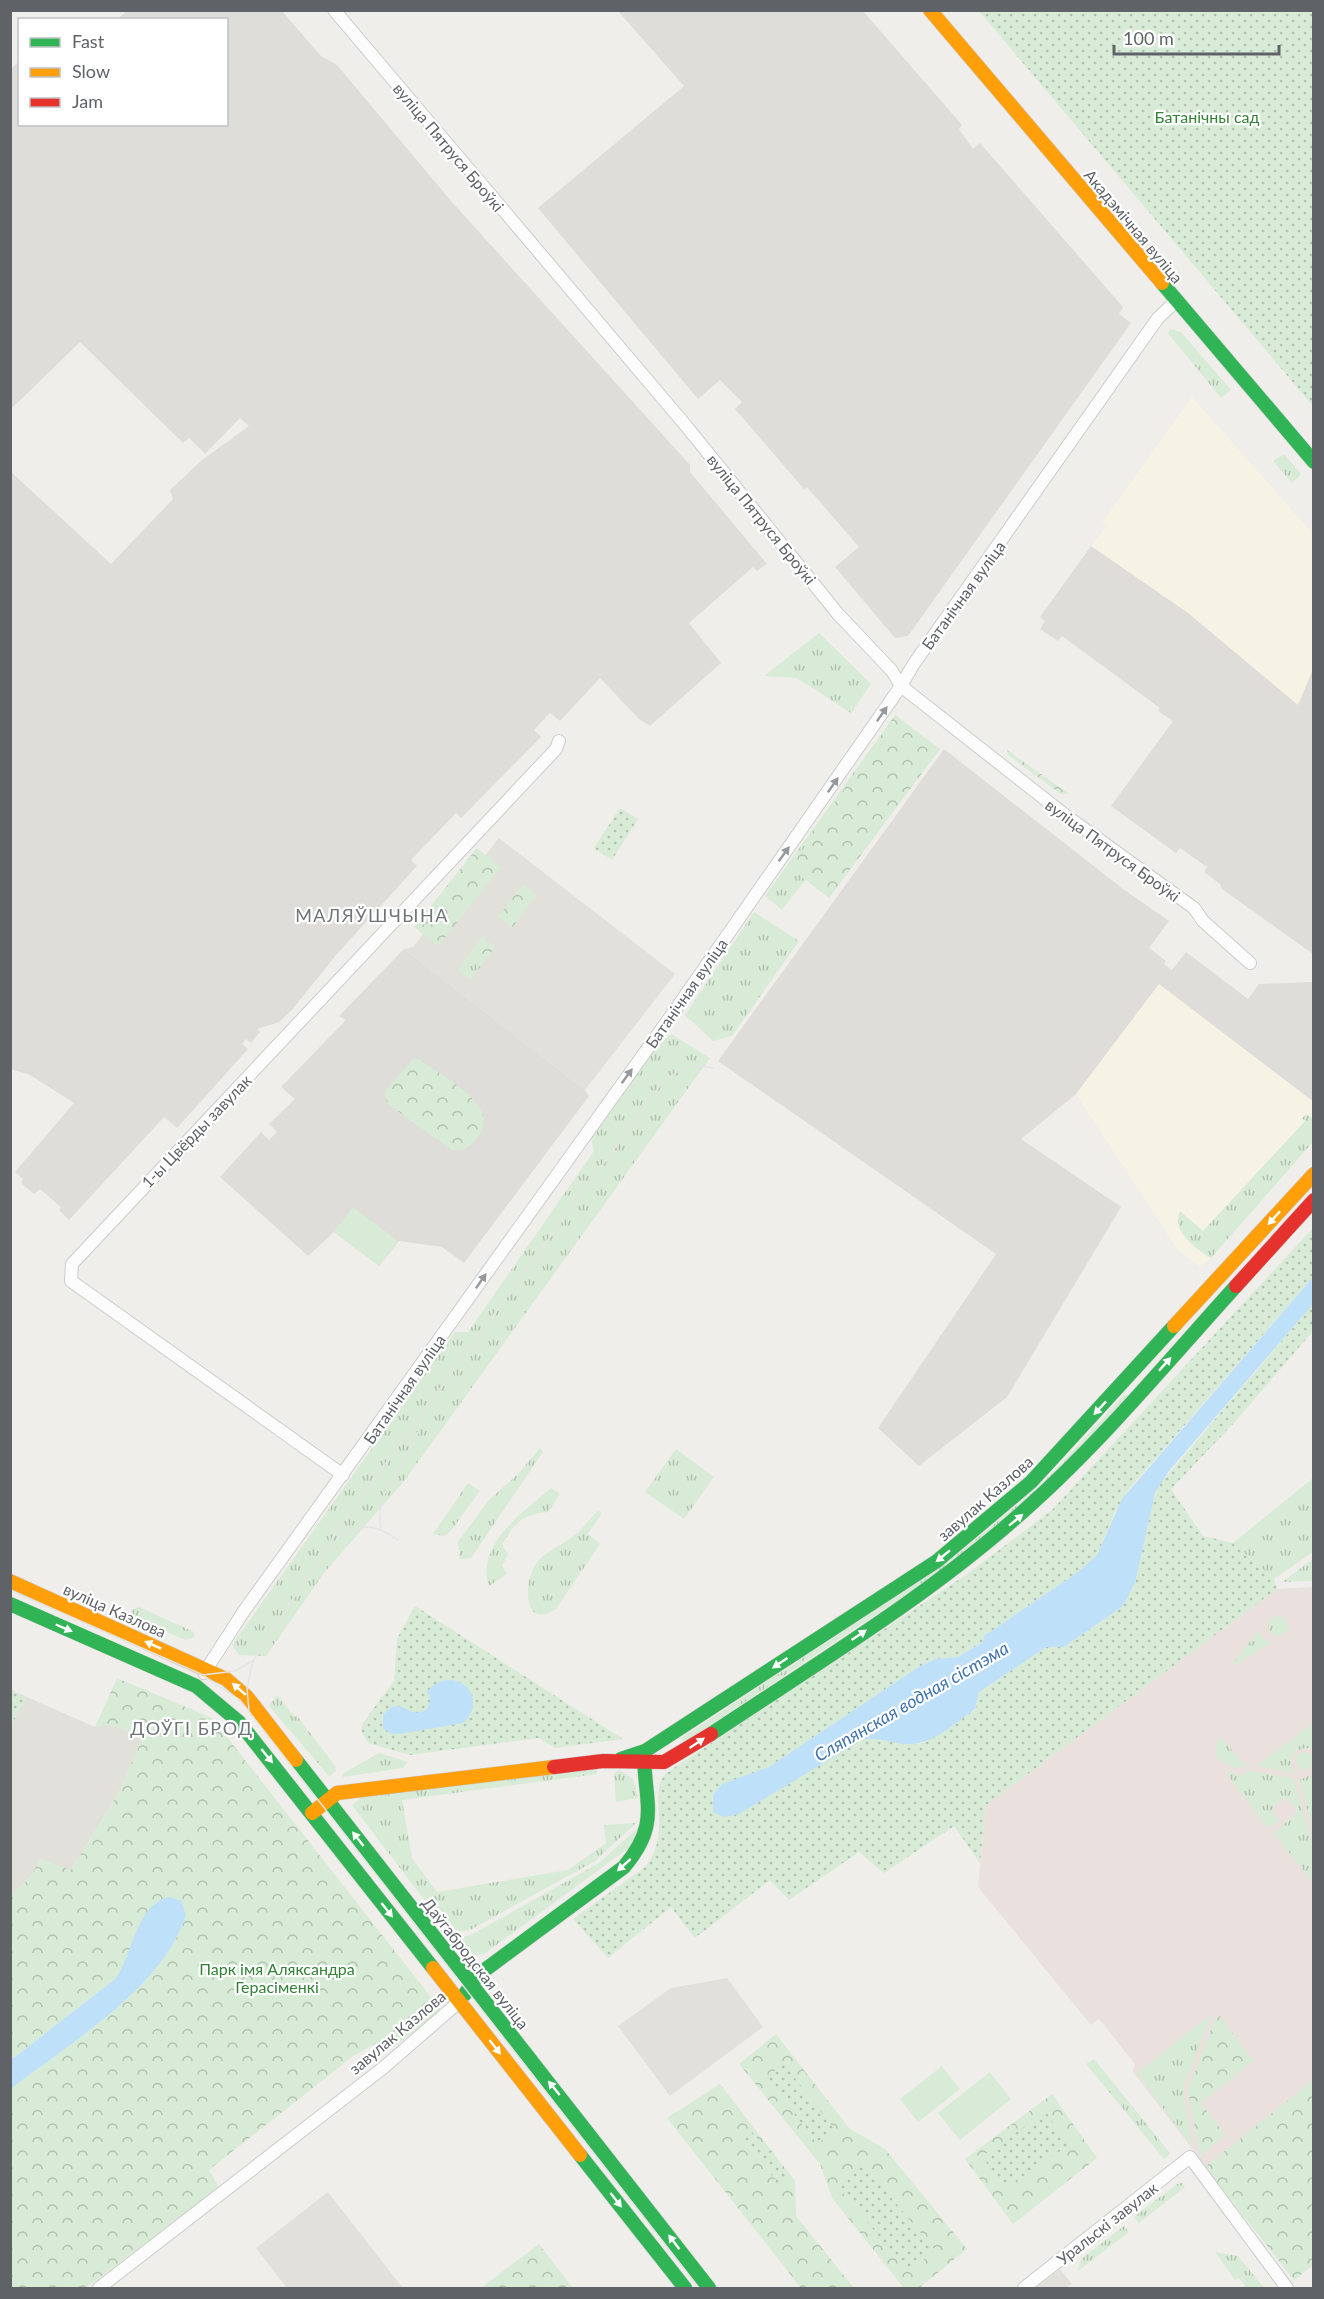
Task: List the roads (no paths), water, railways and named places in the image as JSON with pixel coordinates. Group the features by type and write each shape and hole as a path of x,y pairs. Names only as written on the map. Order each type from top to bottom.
{"main road":[{"name":"Акадэмічная вуліца","path":"930,10 1314,462"},
{"name":"завулак Казлова","path":"644,1758 937,1561 1031,1482 1314,1174"},
{"name":"завулак Казлова","path":"312,1813 337,1793 619,1760 644,1758 663,1763 674,1759 947,1575 1032,1506 1314,1200"},
{"path":"1126,1380 1139,1392"},
{"name":"вуліца Казлова","path":"10,1581 207,1669"},
{"path":"10,1604 196,1686 211,1696 239,1722 685,2289"},
{"name":"Даўгабродская вуліца","path":"207,1669 226,1679 247,1697 471,1985 608,2155 709,2289"},
{"name":"завулак Казлова","path":"459,2002 478,1975 624,1867 640,1850 651,1815 644,1758"}],"street":[{"name":"вуліца Пятруся Броўкі","path":"334,10 695,436 838,614 892,671 902,686 1073,822 1194,908 1203,921 1250,963"},
{"name":"Батанічная вуліца","path":"196,1686 244,1611 343,1475 902,686 913,665 1158,318 1176,301"},
{"name":"1-ы Цвёрды завулак","path":"343,1475 71,1281 72,1264 556,749 559,741"},
{"name":"завулак Казлова","path":"99,2289 378,2071 459,2002"},
{"name":"Уральскі завулак","path":"1024,2289 1190,2157 1287,2289"}],"water":[{"name":"Сляпянская водная сістэма","path":"1313,1277 1313,1304 1169,1471 1155,1493 1135,1583 1123,1606 1064,1647 1046,1647 979,1692 975,1709 935,1737 909,1744 875,1739 862,1740 739,1814 724,1817 713,1812 713,1795 722,1784 769,1767 917,1668 935,1659 958,1657 983,1642 984,1636 1078,1572 1097,1555 1122,1499"},
{"path":"452,1680 466,1686 472,1697 472,1711 463,1723 399,1734 392,1734 383,1729 383,1715 391,1707 399,1706 416,1712 424,1711 428,1708 430,1700 427,1691 438,1682"},
{"path":"169,1897 181,1901 186,1915 174,1942 157,1967 112,2012 11,2089 11,2060 115,1979 142,1920 158,1902"}],"tram line":[{"path":"249,1711 247,1688 253,1661 341,1525 662,1083 686,1068 699,1066 713,1068"},
{"path":"381,1528 382,1501 418,1432"},
{"path":"338,1538 355,1530 369,1527 382,1530 398,1540"},
{"path":"10,1590 203,1675 240,1700 699,2288"},
{"path":"203,1675 235,1671 254,1660"}],"district":[{"name":"МАЛЯЎШЧЫНА","path":"372,915"},
{"name":"ДОЎГІ БРОД","path":"192,1728"}],"park label":[{"name":"Батанічны сад","path":"1207,116"},
{"name":"Парк імя Аляксандра Герасіменкі","path":"277,1977"}]}
